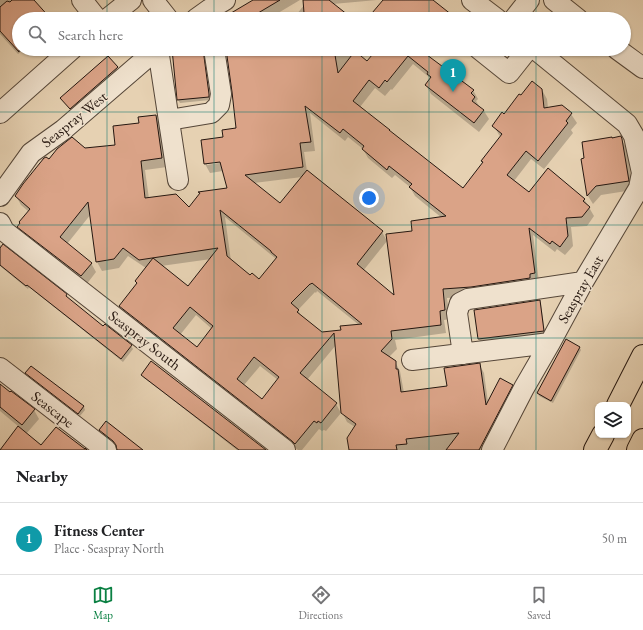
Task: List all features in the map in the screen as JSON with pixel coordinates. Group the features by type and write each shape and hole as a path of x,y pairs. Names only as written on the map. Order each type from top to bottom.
{"main road":[{"path":"620,402 643,356"},
{"path":"595,450 601,438"},
{"path":"638,450 643,440"}],"street":[{"path":"82,0 91,12"},
{"path":"116,12 131,0"},
{"path":"153,0 162,12"},
{"path":"209,12 225,0"},
{"path":"520,12 529,0"},
{"path":"554,0 569,12"},
{"path":"0,113 64,56"},
{"name":"Seaspray West","path":"0,196 31,153 63,130 150,56"},
{"path":"159,56 178,180"},
{"path":"169,120 211,113 219,105 221,94 215,56"},
{"path":"488,56 509,73 522,56"},
{"name":"Seaspray East","path":"492,450 524,388 583,282 639,188 642,173 634,136 627,124 544,56"},
{"path":"627,56 643,68"},
{"name":"Seaspray South","path":"2,227 285,450"},
{"path":"463,354 458,314 460,304 468,299 583,282"},
{"path":"412,360 550,343"},
{"name":"Seascape","path":"0,368 106,450"}],"building":[{"path":"12,0 34,0 45,12 12,12 12,44 0,31 0,7 7,1 10,2"},
{"path":"253,0 280,0 260,12 233,12"},
{"path":"303,0 329,0 344,12 304,12"},
{"path":"383,0 433,0 448,12 373,12"},
{"path":"108,56 118,67 70,109 60,98"},
{"path":"173,56 204,56 209,97 177,100"},
{"path":"227,56 335,56 338,73 351,56 361,56 367,61 371,56 408,56 387,82 385,80 379,88 369,80 353,101 463,188 483,162 481,161 502,134 492,126 502,112 504,114 519,94 521,95 532,81 542,89 544,108 562,105 572,113 566,121 568,123 538,161 526,151 507,175 529,192 548,168 585,199 583,201 590,207 582,217 566,218 568,236 560,247 552,241 550,244 529,228 535,273 530,274 530,278 471,287 443,289 445,310 440,311 441,325 391,331 392,339 381,351 396,361 396,369 398,369 401,392 447,386 444,368 480,363 486,405 500,378 513,385 479,450 446,450 459,433 406,439 407,444 396,445 397,450 349,450 347,438 356,424 341,413 334,333 300,373 337,403 321,423 314,421 295,444 119,306 137,283 135,281 153,258 188,286 218,248 139,260 123,248 114,259 96,262 88,202 60,237 92,263 81,276 17,227 20,223 19,222 30,209 15,196 44,158 46,157 49,159 57,149 72,137 85,148 115,145 113,126 139,123 138,117 156,115 162,158 141,161 145,198 176,194 189,207 200,193 198,192 227,188 220,162 204,164 201,140 223,137 222,130 236,128","holes":["305,106 340,133 343,129 364,146 362,149 387,170 389,166 412,184 409,187 446,216 411,221 412,231 386,234 394,295 357,264 383,231 307,170 280,203 245,175 303,167 300,143 311,142","220,210 277,257 259,279 252,273 250,275 227,256","312,283 362,324 340,326 341,330 322,332 297,312 299,310 291,303","190,307 213,326 197,347 173,328","254,357 279,377 262,399 237,379"]},
{"path":"408,56 428,56 474,90 471,93 475,97 472,101 484,110 474,123 425,85 431,77 427,74 428,72"},
{"path":"621,136 629,181 596,186 587,196 581,159 584,158 582,142"},
{"path":"3,244 67,294 66,296 103,326 105,324 132,345 121,359 0,265 0,248"},
{"path":"540,300 544,331 478,339 474,310"},
{"path":"566,339 580,347 551,401 537,393"},
{"path":"151,361 266,450 239,450 141,375"},
{"path":"31,366 84,406 78,414 25,373"},
{"path":"0,384 35,409 22,425 0,407"},
{"path":"106,421 143,450 117,450 113,441 99,430"},
{"path":"18,426 41,445 56,427 87,450 0,450"}],"place":[{"name":"Fitness Center","path":"453,92"}]}
